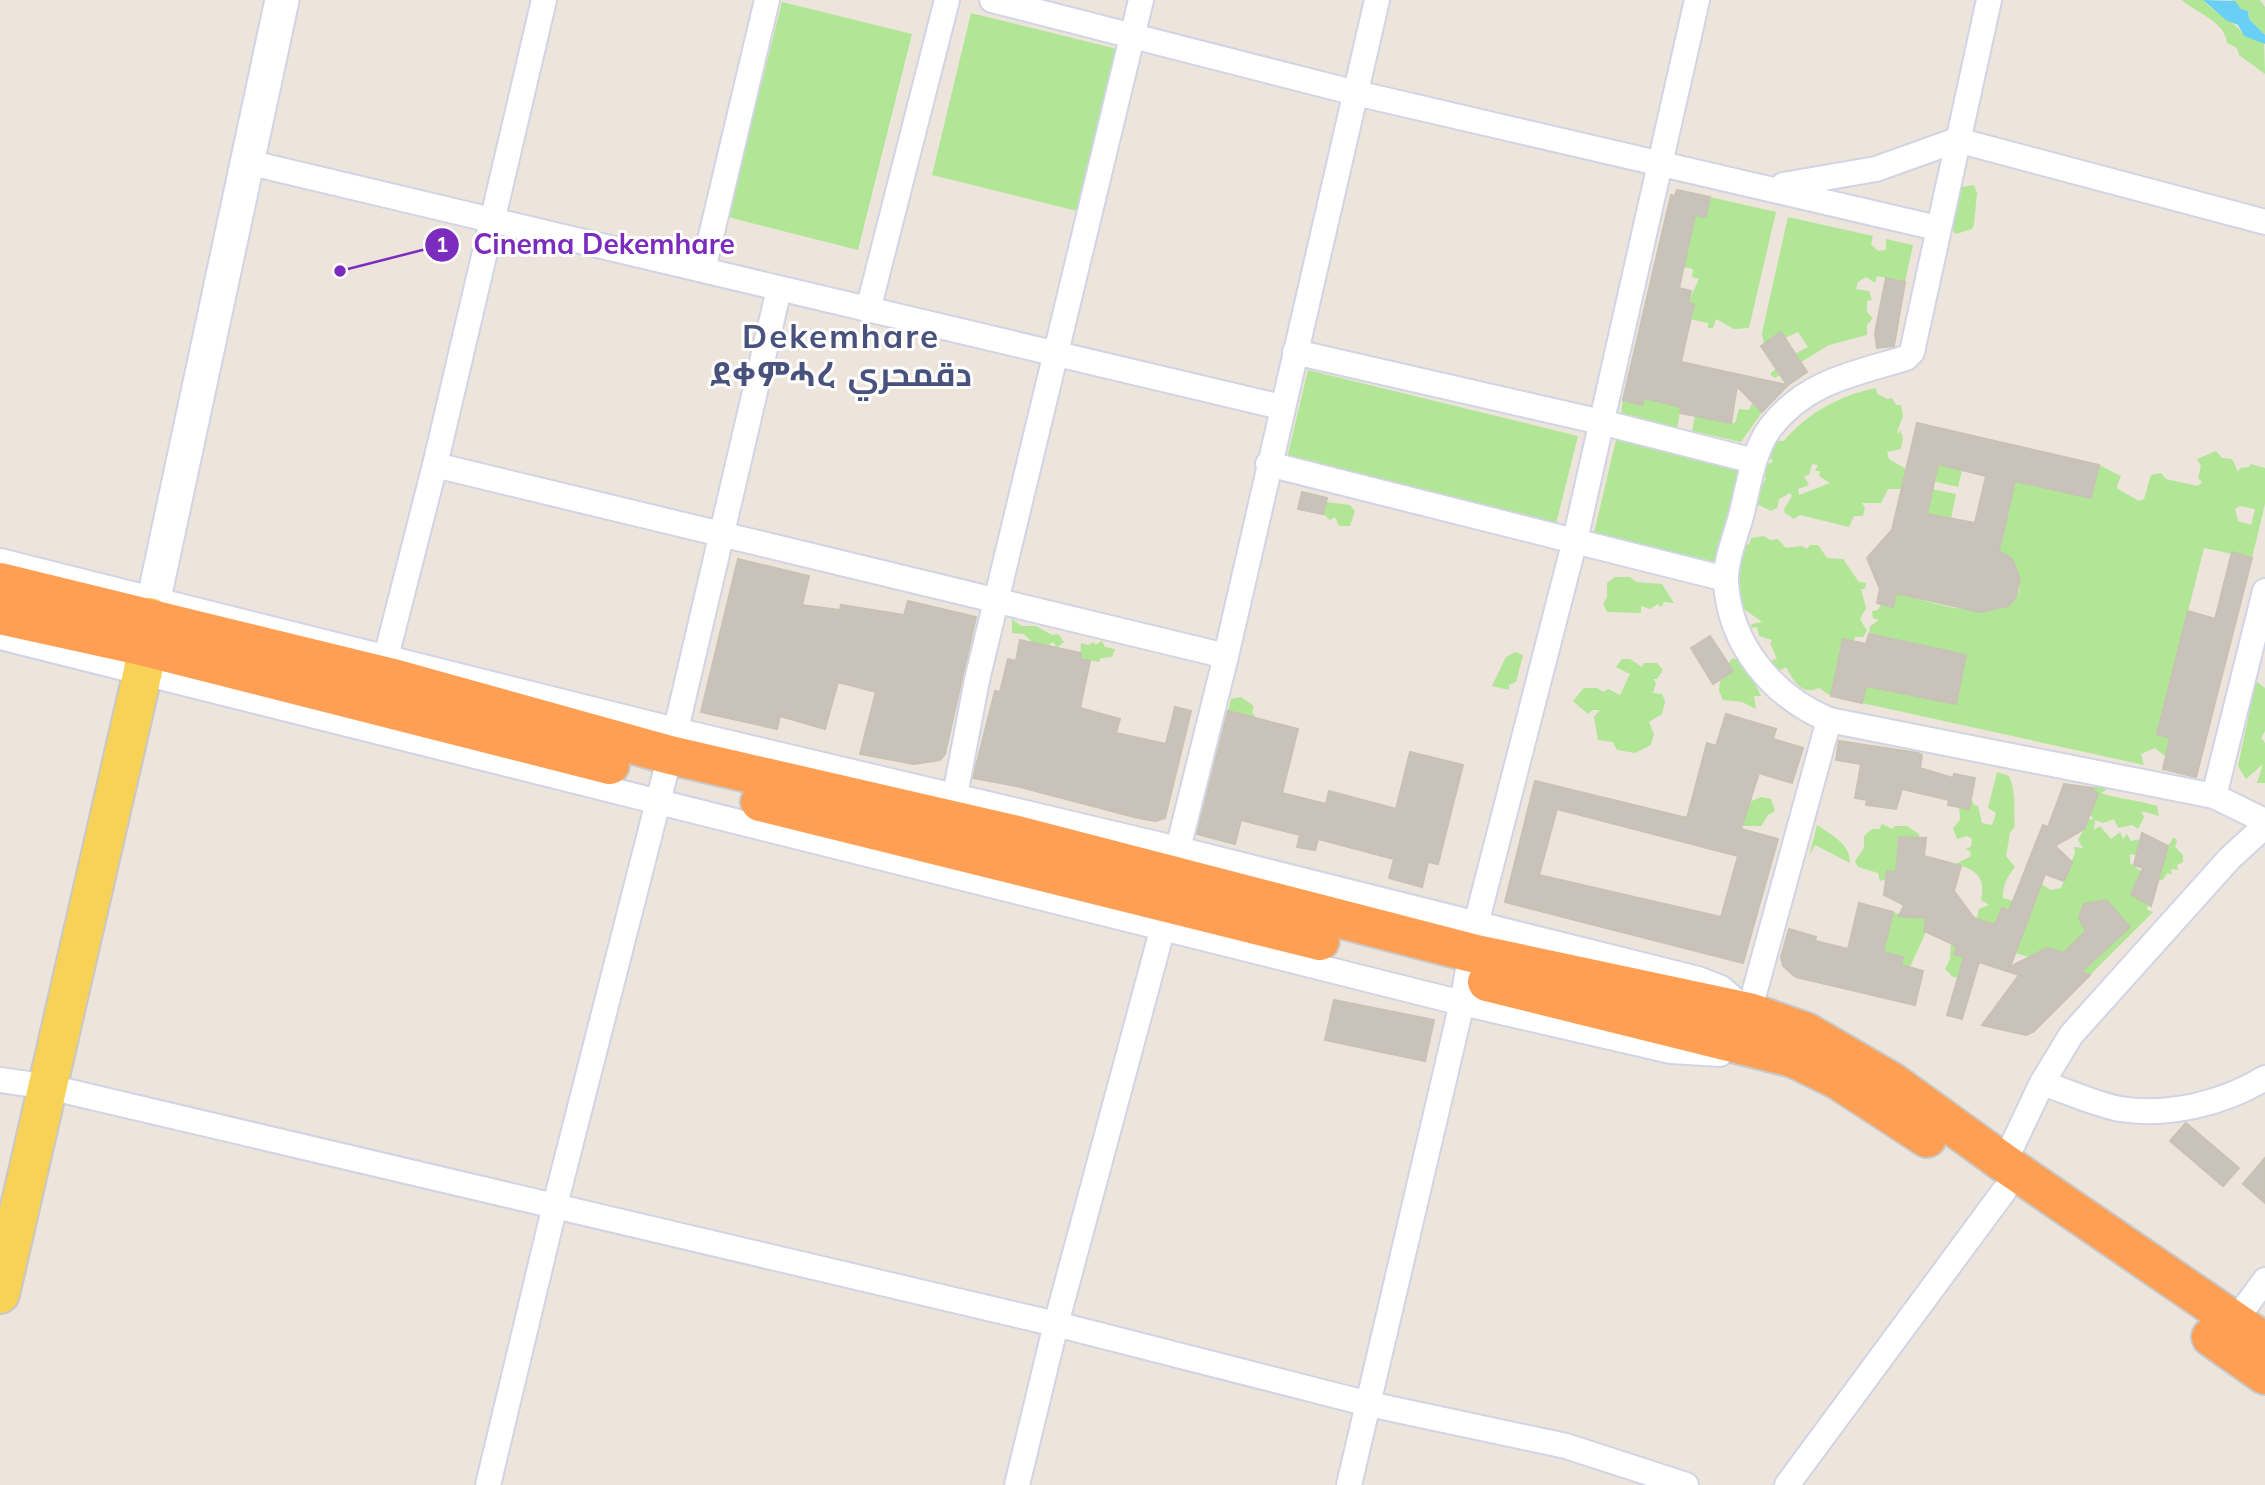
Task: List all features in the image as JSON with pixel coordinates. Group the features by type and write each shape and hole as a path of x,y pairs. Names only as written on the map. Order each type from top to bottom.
{"highway":[{"path":"15,575 148,633 666,766 1469,964 1793,1058 1838,1080 2004,1177 2250,1332"},
{"path":"0,615 392,668 666,766"},
{"path":"1469,964 1749,1012 1806,1032 1892,1082 2004,1177 2265,1375"}],"main road":[{"path":"1,1281 49,1087 148,633"}],"street":[{"path":"0,637 148,633 282,0"},
{"path":"392,668 435,465 544,0"},
{"path":"703,270 767,0"},
{"path":"868,310 947,0"},
{"path":"992,0 1356,93 1937,228"},
{"path":"954,795 996,601 1058,355 1140,0"},
{"path":"1178,849 1226,656 1281,407 1377,0"},
{"path":"1349,1485 1469,964 1575,540 1697,0"},
{"path":"1787,1485 2004,1177 2042,1083 2071,1035 2109,990 2265,823 2214,796 1829,720 1787,697 1750,657 1732,622 1726,579 1754,461 1770,428 1822,384 1843,374 1906,358 1912,352 1989,0"},
{"path":"1757,186 1794,184 1877,169 1957,140 2265,222"},
{"path":"247,162 495,218 779,289 1281,407"},
{"path":"488,1485 555,1205 666,766 779,289"},
{"path":"1295,352 1601,422 1754,461"},
{"path":"1268,464 1726,579"},
{"path":"435,465 1226,656"},
{"path":"2214,796 2265,591"},
{"path":"1749,1012 1829,720"},
{"path":"666,766 954,795 1013,850 1178,849 1469,964"},
{"path":"666,766 1013,850 1164,927 1469,964"},
{"path":"1017,1485 1056,1324 1164,927"},
{"path":"2042,1083 2117,1108 2149,1113 2241,1093 2265,1078"},
{"path":"0,1080 49,1087 555,1205 1056,1324 1369,1404 1566,1446 1686,1485"},
{"path":"2250,1332 2265,1280"}],"green space":[{"path":"2182,0 2203,0 2236,26 2244,36 2264,42 2265,74 2239,55 2237,48 2227,43 2225,35 2216,23"},
{"path":"2231,0 2260,0 2265,7 2265,35 2249,19 2248,11 2240,9"},
{"path":"782,2 912,34 858,250 728,217"},
{"path":"971,13 1117,49 1077,211 932,175"},
{"path":"1974,185 1977,193 1974,224 1972,229 1956,234 1951,229 1960,191 1962,187"},
{"path":"1710,197 1776,212 1749,328 1734,329 1716,319 1713,328 1708,328 1708,323 1690,319 1694,304 1688,303 1699,279 1692,277 1693,269 1684,267 1695,215 1706,217"},
{"path":"1788,217 1873,236 1871,244 1878,251 1886,250 1886,239 1913,245 1905,282 1877,276 1875,283 1866,277 1858,282 1856,289 1869,291 1872,300 1867,301 1867,312 1873,318 1867,325 1867,335 1829,345 1775,378 1770,374 1778,367 1776,363 1808,347 1798,332 1785,338 1781,333 1764,344 1762,333"},
{"path":"1308,370 1578,436 1556,524 1287,458"},
{"path":"1876,388 1877,394 1892,398 1896,405 1901,405 1903,416 1897,432 1899,434 1900,429 1903,438 1901,449 1887,452 1889,459 1906,469 1901,489 1888,489 1881,503 1862,503 1865,508 1863,516 1854,516 1849,527 1800,515 1794,519 1785,513 1784,509 1792,496 1790,493 1779,499 1777,508 1771,511 1755,503 1758,485 1763,484 1766,478 1761,473 1764,465 1773,462 1771,458 1765,459 1775,441 1784,441 1803,422 1838,400","holes":["1812,464 1818,465 1815,471 1820,471 1819,476 1830,483 1799,495 1798,489 1809,485 1804,476 1809,475"]},
{"path":"1644,398 1681,407 1677,428 1621,414 1623,400 1642,405"},
{"path":"1753,402 1762,412 1741,442 1692,431 1695,416 1735,423 1739,409 1749,410"},
{"path":"1616,440 1738,470 1716,562 1594,533"},
{"path":"2216,451 2222,458 2232,459 2238,472 2240,468 2249,467 2251,464 2265,468 2265,504 2252,558 2204,548 2157,734 2170,738 2166,757 2155,748 2141,754 2144,765 1862,703 1866,686 1956,704 1966,655 1869,634 1870,626 1879,620 1873,618 1872,611 1878,610 1881,604 1893,606 1896,593 1944,606 1983,611 1999,609 2012,603 2019,591 2019,574 2012,559 1999,554 2015,481 2091,498 2099,465 2121,476 2118,489 2139,501 2144,499 2151,475 2161,473 2166,479 2198,486 2202,482 2198,478 2201,466 2197,459","holes":["2240,506 2255,509 2251,525 2238,521 2235,509"]},
{"path":"1938,464 1962,470 1958,487 1933,481"},
{"path":"1932,489 1956,494 1951,519 1927,514"},
{"path":"1326,502 1350,505 1355,511 1350,526 1339,526 1335,517 1330,520 1323,514"},
{"path":"1764,536 1770,540 1778,539 1786,548 1802,546 1807,549 1810,545 1818,545 1827,558 1843,559 1859,582 1866,583 1865,589 1861,589 1866,608 1860,619 1867,631 1863,637 1855,637 1854,641 1843,639 1831,696 1819,688 1802,688 1786,667 1777,672 1771,664 1771,660 1777,659 1770,643 1772,640 1759,636 1757,627 1750,628 1752,624 1762,622 1744,609 1718,570 1745,543 1749,545 1751,538"},
{"path":"1615,577 1630,577 1636,582 1662,584 1674,603 1664,602 1661,607 1658,604 1650,609 1641,606 1641,613 1607,612 1603,603 1607,598 1607,583"},
{"path":"1012,619 1021,626 1036,626 1052,635 1058,634 1064,642 1057,648 1053,642 1047,646 1033,643 1024,634 1012,633"},
{"path":"1102,641 1105,647 1115,649 1112,657 1101,658 1099,662 1080,659 1081,643 1088,645 1094,642 1095,645"},
{"path":"1515,652 1523,655 1516,682 1509,685 1509,690 1492,686 1506,657"},
{"path":"1733,658 1740,660 1758,683 1756,686 1761,696 1754,696 1756,709 1742,702 1723,700 1719,691 1720,680 1723,679 1722,671"},
{"path":"1622,659 1630,659 1642,667 1644,663 1657,663 1663,670 1657,679 1653,679 1656,683 1653,693 1662,694 1665,701 1662,714 1649,722 1654,734 1651,745 1635,753 1617,750 1613,742 1598,740 1594,717 1600,710 1592,710 1588,714 1573,701 1584,688 1597,688 1603,692 1608,689 1620,695 1630,674 1616,667"},
{"path":"2256,681 2265,688 2265,731 2261,738 2265,743 2265,783 2257,783 2263,764 2246,779 2238,766"},
{"path":"1241,697 1254,706 1252,712 1257,719 1228,711 1231,699"},
{"path":"1997,772 2009,776 2013,790 2015,826 2010,833 2006,856 2015,867 2006,881 2003,894 2003,898 2013,901 2009,911 2002,908 2002,927 1976,922 1979,909 1989,905 1981,900 1982,886 1978,876 1956,864 1971,856 1970,851 1965,849 1971,847 1972,839 1967,836 1957,839 1953,828 1960,820 1959,806 1969,808 1971,798 1974,805 1978,806 1982,823 1992,825 1996,813 1988,808"},
{"path":"2097,783 2110,787 2101,793 2157,806 2159,816 2141,811 2144,817 2138,829 2132,825 2118,828 2114,819 2103,823 2095,820 2094,830 2100,826 2111,839 2120,832 2123,839 2127,834 2131,841 2140,839 2136,855 2130,854 2130,863 2145,874 2132,894 2148,905 2147,910 2153,912 2090,975 2015,953 2041,884 2051,890 2061,888 2075,853 2074,847 2083,848 2078,840 2089,819 2094,819 2090,815 2097,794 2092,788"},
{"path":"1761,797 1771,799 1775,811 1768,815 1761,826 1739,826 1747,803"},
{"path":"1882,824 1892,829 1895,826 1907,826 1919,834 1919,838 1913,838 1908,874 1887,871 1886,879 1880,881 1878,873 1858,867 1855,861 1864,848 1864,836 1872,829 1879,829"},
{"path":"1817,825 1844,846 1850,863 1815,845 1809,857"},
{"path":"2174,837 2177,841 2175,847 2183,855 2183,862 2177,865 2178,870 2171,869 2172,875 2167,873 2163,880 2158,880 2168,846"},
{"path":"1909,910 1926,918 1926,932 1910,967 1901,965 1903,956 1883,952 1893,912 1908,917"},
{"path":"1951,941 1963,947 1963,957 1968,959 1964,978 1953,977 1945,969 1950,959"}],"water":[{"path":"2203,0 2235,1 2241,9 2248,11 2249,19 2265,35 2265,44 2244,36 2238,25 2226,20"}],"building":[{"path":"1677,190 1710,197 1706,217 1695,215 1679,288 1691,291 1688,303 1694,304 1681,362 1787,385 1761,346 1781,332 1807,372 1788,385 1762,412 1737,386 1731,423 1680,413 1681,407 1644,398 1642,405 1623,400 1671,195 1675,196"},
{"path":"1886,278 1905,282 1894,346 1877,348 1875,333"},
{"path":"1917,423 2099,465 2091,498 2015,481 1999,551 2012,559 2020,579 2016,597 2008,606 1980,612 1896,593 1893,607 1877,603 1880,589 1867,558 1892,530","holes":["1938,464 1986,476 1975,523 1927,514"]},
{"path":"1302,492 1327,498 1323,514 1298,509"},
{"path":"2232,552 2252,558 2196,777 2163,769 2170,738 2157,734 2188,611 2215,619"},
{"path":"738,559 809,576 802,605 840,610 841,605 904,615 908,601 976,617 945,754 940,760 914,764 860,754 876,692 838,682 825,729 780,716 777,729 701,712"},
{"path":"1869,634 1966,655 1956,704 1866,686 1862,703 1831,696 1843,639 1866,644"},
{"path":"1710,636 1733,671 1713,684 1691,648"},
{"path":"1020,640 1081,653 1080,659 1090,661 1080,708 1120,719 1116,733 1166,744 1175,707 1191,711 1165,818 1156,821 1138,818 1016,786 973,778 995,691 1000,692 1008,659 1016,661"},
{"path":"1228,711 1298,729 1282,793 1326,804 1329,791 1396,809 1410,752 1463,765 1438,864 1428,862 1422,887 1389,878 1394,859 1318,839 1315,850 1297,847 1300,835 1241,820 1235,844 1197,834"},
{"path":"1726,714 1776,729 1773,739 1803,748 1792,783 1759,773 1741,829 1778,839 1743,963 1505,902 1535,781 1687,818 1707,743 1716,746","holes":["1557,809 1738,856 1721,917 1539,875"]},
{"path":"1839,741 1918,753 1922,755 1920,768 1953,778 1954,774 1975,778 1969,809 1948,805 1949,800 1902,789 1896,809 1866,805 1867,800 1855,798 1861,764 1836,760"},
{"path":"2064,784 2092,788 2098,794 2084,829 2055,846 2072,862 2064,881 2045,874 2010,967 2047,948 2064,953 2086,931 2079,918 2084,904 2106,900 2130,927 2081,972 2090,975 2033,1032 2026,1035 1982,1025 2019,975 1979,962 1962,1019 1947,1015 1964,957 1954,954 1957,946 1924,931 1926,918 1899,916 1904,905 1884,895 1887,871 1896,872 1899,837 1926,838 1924,856 1961,866 1954,891 1974,918 1995,925 2002,908 2009,911 2043,825 2048,827"},
{"path":"2142,833 2168,846 2151,906 2131,894 2143,868 2134,865"},
{"path":"1859,903 1893,912 1883,952 1903,957 1901,965 1923,971 1915,1005 1796,977 1783,966 1781,957 1789,929 1816,937 1815,941 1848,949"},
{"path":"1334,1000 1434,1020 1425,1061 1325,1040"},
{"path":"2186,1123 2239,1168 2223,1186 2170,1141"},
{"path":"2265,1158 2265,1203 2243,1184"}],"place":[{"name":"Cinema Dekemhare","path":"340,271"}],"district":[{"name":"Dekemhare ደቀምሓረ دقمحري","path":"841,354"}]}
